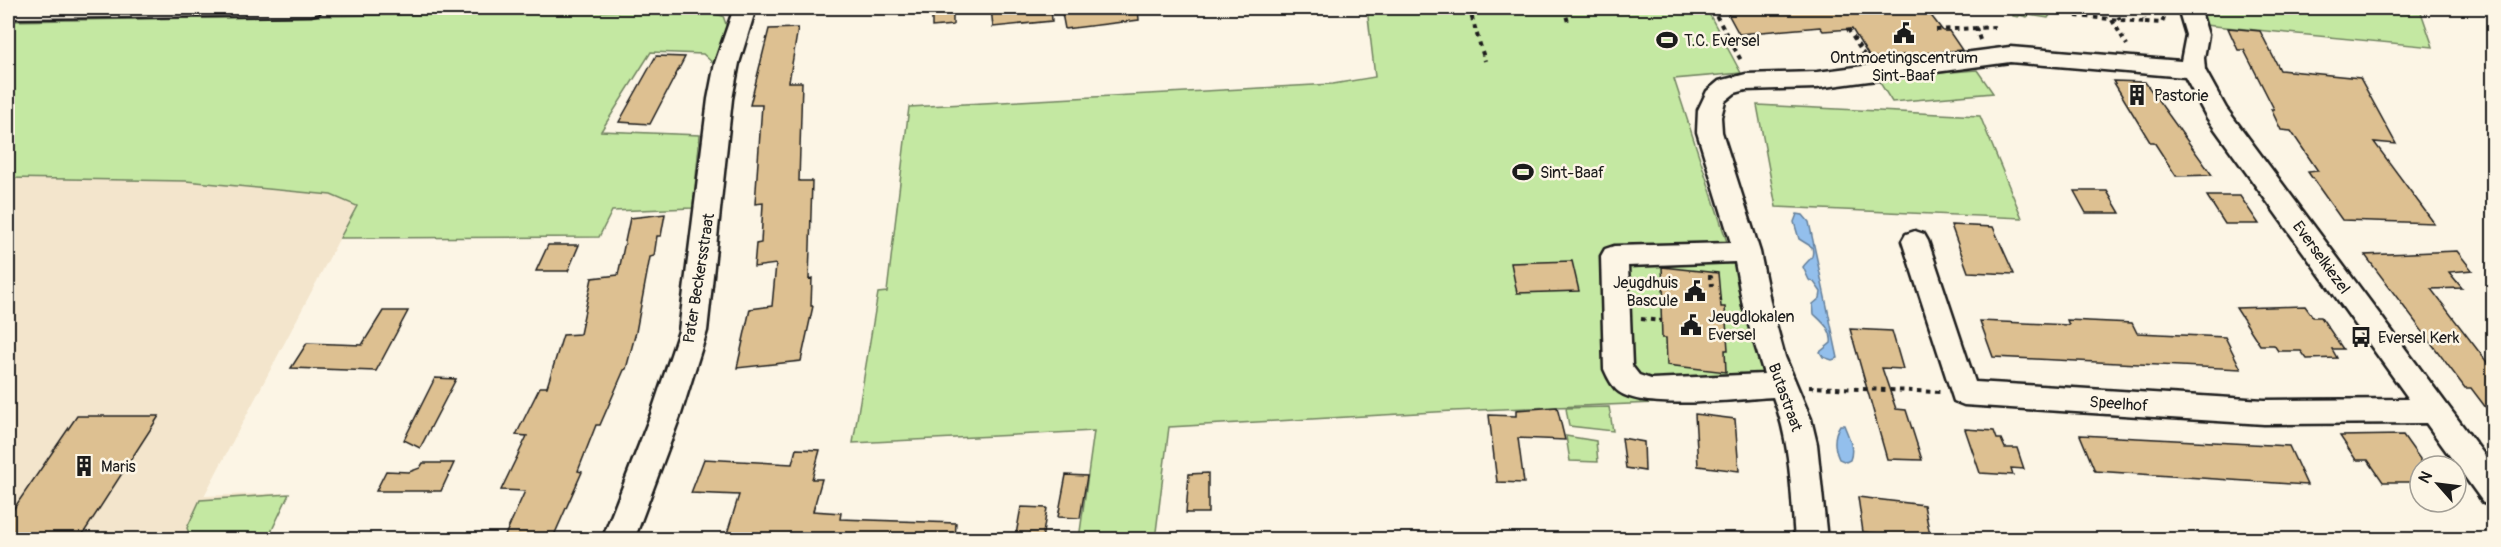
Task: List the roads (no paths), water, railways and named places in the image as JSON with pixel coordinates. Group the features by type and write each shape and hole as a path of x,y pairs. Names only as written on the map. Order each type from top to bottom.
{"street":[{"path":"8,11 311,8"},
{"name":"Pater Beckersstraat","path":"618,540 666,414 693,331 720,99 727,63 745,8"},
{"path":"2189,8 2197,35 2192,58 2193,70"},
{"name":"Butastraat","path":"1811,540 1802,444 1796,419 1771,357 1757,306 1747,252 1708,123 1711,103 1717,94 1726,87 1753,83 1875,74 2004,55 2094,60 2193,70"},
{"name":"Everselkiezel","path":"2193,70 2216,112 2493,493"},
{"name":"Speelhof","path":"1915,241 1964,393 2264,411 2434,411"},
{"path":"1747,252 1614,256 1618,369 1629,384 1651,391 1783,385"}],"water":[{"path":"1797,214 1803,215 1809,222 1838,358 1832,360 1823,357 1820,352 1831,343 1831,338 1826,327 1814,314 1813,304 1820,298 1821,292 1814,282 1809,280 1803,267 1812,256 1813,251 1812,247 1799,239 1794,222"},
{"path":"1840,425 1844,425 1851,446 1850,460 1846,462 1839,459 1835,446 1836,433"}],"place":[{"name":"Ontmoetingscentrum Sint-Baaf","path":"1904,33"},
{"name":"T.C. Eversel","path":"1667,40"},
{"name":"Pastorie","path":"2137,95"},
{"name":"Sint-Baaf","path":"1523,172"},
{"name":"Jeugdhuis Bascule","path":"1695,291"},
{"name":"Jeugdlokalen Eversel","path":"1691,325"},
{"name":"Eversel Kerk","path":"2361,337"},
{"name":"Maris","path":"84,466"}]}
